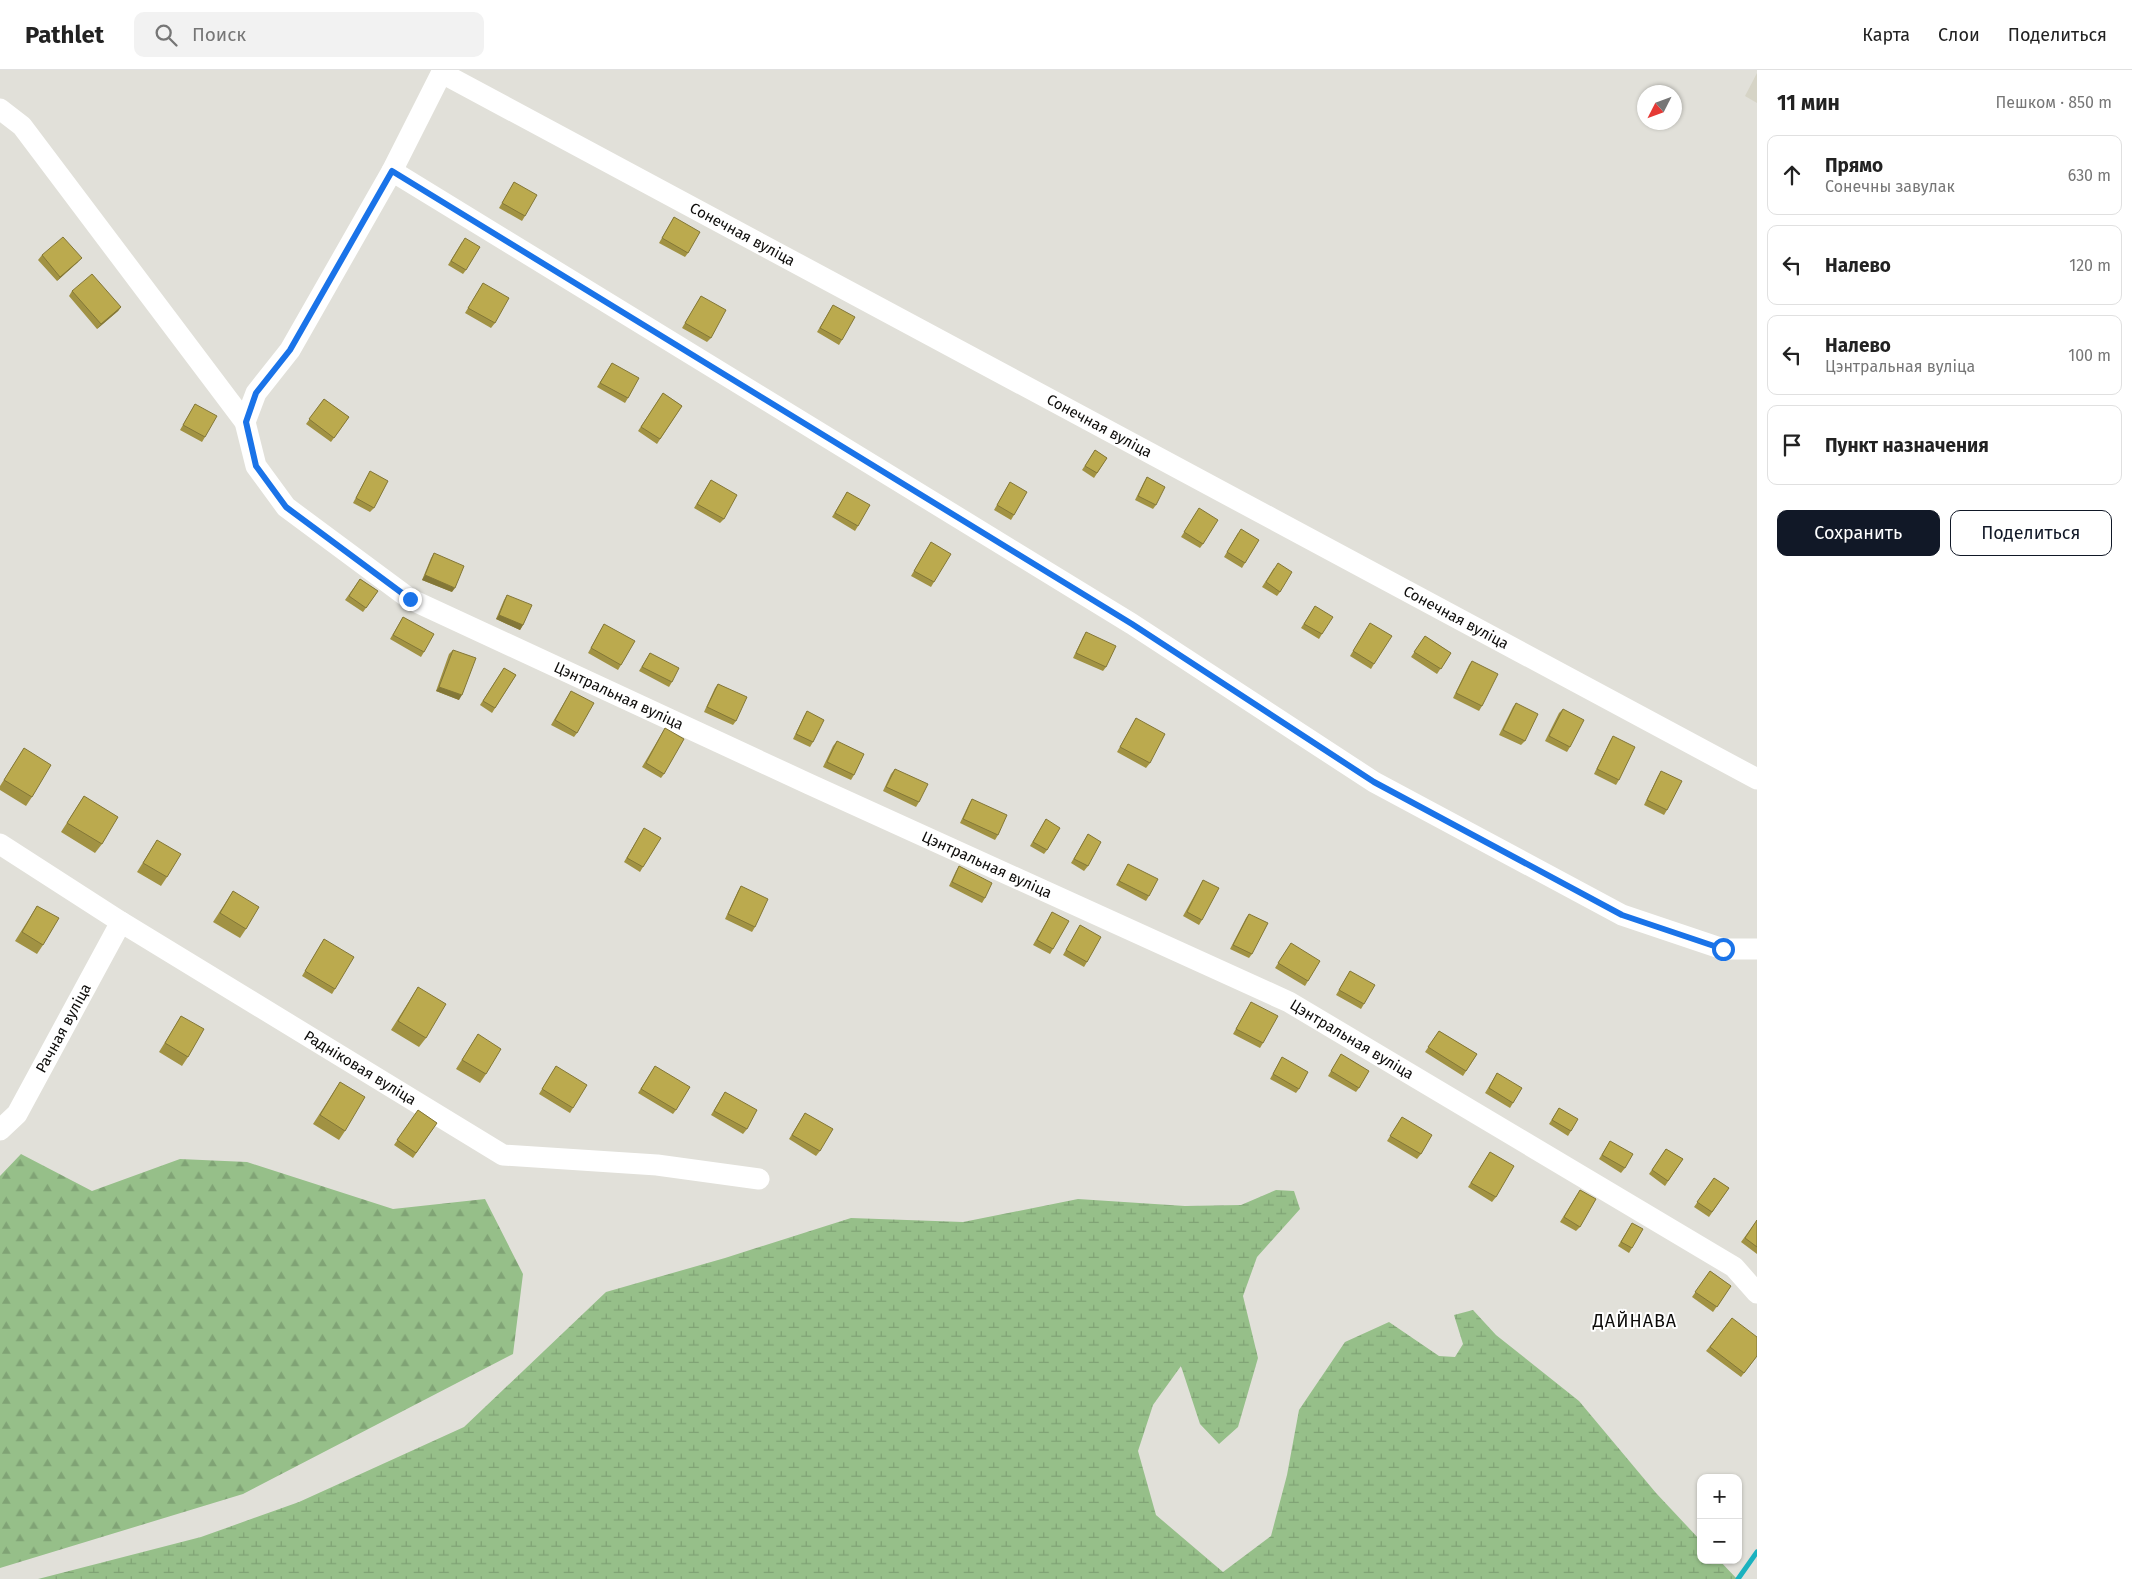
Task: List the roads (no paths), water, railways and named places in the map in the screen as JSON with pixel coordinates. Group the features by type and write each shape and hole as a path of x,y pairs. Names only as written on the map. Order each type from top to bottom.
{"street":[{"path":"246,422 256,393 290,350 392,171 442,71"},
{"name":"Сонечная вуліца","path":"442,71 1757,779"},
{"path":"0,109 22,126 246,422"},
{"path":"392,171 1132,624 1374,782 1622,915 1723,949 1757,949"},
{"name":"Цэнтральная вуліца","path":"246,422 256,466 286,507 410,599 800,780 1289,1002 1734,1267 1757,1293"},
{"name":"Радніковая вуліца","path":"0,844 121,922 503,1155 657,1164 759,1179"},
{"name":"Рачная вуліца","path":"0,1130 17,1114 121,922"}],"waterway":[{"path":"1738,1579 1757,1552"}],"district":[{"name":"ДАЙНАВА","path":"1635,1321"}]}
